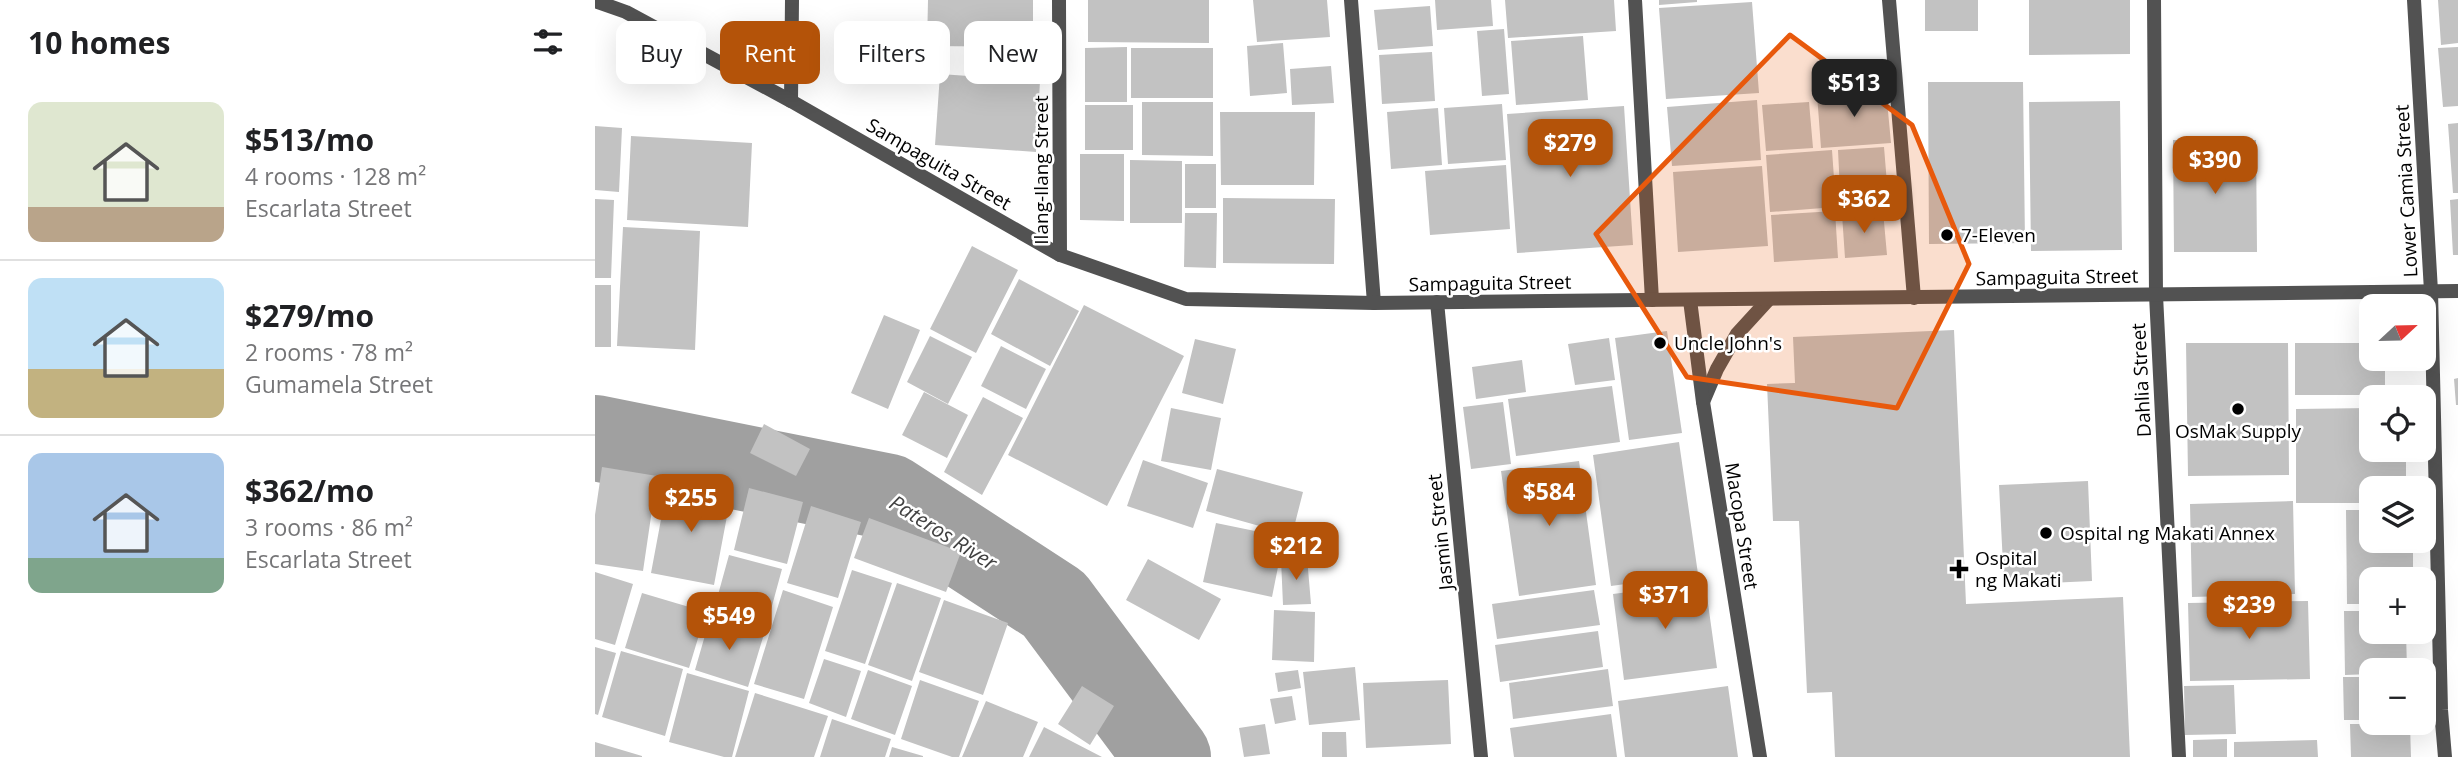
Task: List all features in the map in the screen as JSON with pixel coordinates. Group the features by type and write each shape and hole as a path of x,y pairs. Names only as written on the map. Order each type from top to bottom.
{"street":[{"path":"791,101 792,0"},
{"name":"Ilang-Ilang Street","path":"1059,0 1060,255"},
{"path":"1351,0 1374,303"},
{"path":"1635,0 1652,300"},
{"path":"1889,0 1914,298"},
{"name":"Dahlia Street","path":"2154,0 2156,295 2179,757"},
{"name":"Lower Camia Street","path":"2414,0 2431,291 2441,710 2445,757"},
{"name":"Sampaguita Street","path":"595,1 627,12 791,101 1060,255 1186,299 1374,303 2458,291"},
{"path":"1703,402 1717,369 1737,334 1769,299"},
{"name":"Macopa Street","path":"1690,300 1703,402 1760,757"},
{"name":"Jasmin Street","path":"1437,302 1481,757"}],"highlighted area":[{"path":"1790,35 1912,125 1969,264 1897,408 1687,377 1596,234"}],"building":[{"path":"928,0 1033,0 1033,21 964,21 964,46 950,46 950,21 928,21"},
{"path":"1088,0 1209,0 1209,43 1088,42"},
{"path":"1253,0 1327,0 1330,37 1257,42"},
{"path":"1435,0 1491,0 1493,26 1437,30"},
{"path":"1505,0 1614,0 1616,31 1508,38"},
{"path":"1659,0 1697,0 1697,2 1659,5"},
{"path":"1925,0 1978,0 1978,31 1925,31"},
{"path":"2029,0 2130,0 2130,54 2029,55"},
{"path":"2438,0 2458,0 2458,43 2441,45"},
{"path":"1752,2 1759,93 1666,99 1659,8"},
{"path":"1430,6 1433,46 1378,50 1374,10"},
{"path":"1504,29 1509,94 1482,96 1477,31"},
{"path":"1583,36 1588,100 1516,105 1511,41"},
{"path":"1283,43 1287,93 1250,96 1247,46"},
{"path":"1127,47 1127,102 1085,102 1085,48"},
{"path":"2458,47 2458,106 2443,107 2438,48"},
{"path":"1131,48 1213,48 1213,98 1131,98"},
{"path":"1432,52 1435,101 1382,104 1379,55"},
{"path":"1331,66 1334,103 1292,105 1290,69"},
{"path":"950,75 964,76 964,84 1040,84 1036,152 935,145 939,84 950,84"},
{"path":"1928,82 2023,82 2025,243 1929,244"},
{"path":"1886,90 1891,143 1821,148 1817,94"},
{"path":"1757,100 1761,160 1672,166 1667,107"},
{"path":"2120,101 2122,250 2031,251 2029,102"},
{"path":"1142,102 1213,102 1213,156 1142,155"},
{"path":"1809,102 1813,148 1766,151 1762,105"},
{"path":"1502,104 1506,160 1448,164 1444,108"},
{"path":"1085,105 1133,105 1133,150 1085,150"},
{"path":"1624,106 1633,245 1517,253 1507,114"},
{"path":"1438,108 1442,165 1391,169 1387,112"},
{"path":"1220,112 1315,112 1314,185 1221,185"},
{"path":"2458,123 2458,193 2453,193 2448,124"},
{"path":"595,126 622,128 619,192 595,190"},
{"path":"631,136 752,143 748,227 627,220"},
{"path":"2173,140 2256,140 2257,252 2174,252"},
{"path":"1884,147 1889,208 1841,211 1838,150"},
{"path":"1832,150 1836,207 1770,212 1766,155"},
{"path":"1080,154 1124,154 1124,221 1080,220"},
{"path":"1130,160 1182,161 1182,223 1130,223"},
{"path":"1185,164 1216,164 1216,208 1185,208"},
{"path":"1506,165 1510,229 1430,235 1425,171"},
{"path":"1762,166 1768,246 1678,252 1673,172"},
{"path":"1223,198 1335,199 1334,264 1223,263"},
{"path":"595,199 614,200 611,278 595,278"},
{"path":"2458,199 2458,255 2453,255 2450,200"},
{"path":"1835,211 1838,258 1774,262 1771,215"},
{"path":"1883,211 1887,255 1845,258 1842,214"},
{"path":"1185,213 1217,213 1216,268 1184,267"},
{"path":"623,227 700,231 695,350 617,346"},
{"path":"972,246 1018,270 976,353 930,329"},
{"path":"1019,279 1079,311 1050,366 991,334"},
{"path":"595,285 611,285 611,347 595,347"},
{"path":"1084,305 1184,356 1107,506 1008,455"},
{"path":"884,315 920,330 888,409 851,393"},
{"path":"1954,330 1966,604 2123,597 2130,757 1835,757 1832,692 1807,693 1799,521 1773,521 1767,384 1795,383 1793,337"},
{"path":"1667,331 1682,433 1629,440 1615,338"},
{"path":"930,336 972,357 948,404 907,382"},
{"path":"1609,338 1615,380 1575,385 1568,344"},
{"path":"1195,339 1236,349 1223,404 1182,393"},
{"name":"OsMak Supply","path":"2186,343 2288,343 2289,475 2188,476"},
{"path":"2295,343 2359,343 2359,371 2385,371 2385,385 2359,385 2359,395 2295,395"},
{"path":"1001,346 1046,369 1026,409 981,386"},
{"path":"1522,360 1526,392 1476,399 1472,367"},
{"path":"2458,378 2458,405 2456,405 2454,379"},
{"path":"1612,386 1620,442 1516,456 1508,399"},
{"path":"924,392 968,415 947,458 902,435"},
{"path":"983,397 1023,418 982,495 944,472"},
{"path":"1503,402 1511,464 1471,469 1463,407"},
{"path":"1171,408 1221,418 1211,470 1161,461"},
{"path":"2359,408 2359,462 2406,462 2406,476 2359,476 2359,503 2296,503 2296,409"},
{"path":"764,424 810,449 796,476 750,453"},
{"path":"1679,442 1698,574 1611,586 1593,455"},
{"path":"1143,460 1208,483 1193,528 1127,506"},
{"path":"1579,461 1596,585 1519,596 1501,471"},
{"path":"602,467 657,476 643,571 595,564 595,515"},
{"path":"1217,469 1303,492 1292,535 1206,511"},
{"name":"Ospital ng Makati Annex","path":"2088,481 2092,581 2004,585 1999,485"},
{"path":"668,482 731,495 714,585 651,573"},
{"path":"749,488 803,502 787,564 734,550"},
{"path":"2293,501 2295,594 2192,597 2190,504"},
{"path":"811,506 861,522 838,598 787,583"},
{"path":"2346,510 2359,510 2359,553 2413,553 2413,567 2359,567 2359,604 2347,604"},
{"path":"869,518 961,552 946,592 854,558"},
{"path":"1216,523 1284,537 1272,597 1203,582"},
{"path":"729,555 782,569 766,628 713,613"},
{"path":"1307,557 1311,604 1283,605 1281,559"},
{"path":"1148,559 1221,599 1199,640 1126,600"},
{"path":"852,570 892,583 865,664 825,651"},
{"path":"595,572 633,584 615,645 595,639"},
{"path":"1705,582 1717,668 1624,680 1613,594"},
{"path":"897,583 941,598 912,681 868,665"},
{"path":"783,590 833,607 804,699 754,684"},
{"path":"1594,590 1600,625 1497,639 1492,604"},
{"path":"642,593 706,612 689,668 625,648"},
{"path":"944,600 1008,623 983,695 919,672"},
{"path":"2308,601 2310,679 2190,681 2188,603"},
{"path":"1274,610 1315,612 1314,662 1272,660"},
{"path":"2344,611 2359,611 2359,644 2406,644 2407,658 2359,658 2359,674 2345,675"},
{"path":"710,618 764,634 748,687 695,670"},
{"path":"1598,631 1603,667 1500,682 1495,645"},
{"path":"595,647 616,653 598,715 595,714"},
{"path":"621,651 683,669 665,736 602,717"},
{"path":"824,659 861,671 846,717 809,703"},
{"path":"1355,667 1360,720 1309,725 1303,672"},
{"path":"1608,669 1613,706 1513,719 1509,683"},
{"path":"868,670 912,686 895,735 851,719"},
{"path":"1298,670 1301,688 1278,692 1275,673"},
{"path":"687,673 749,691 732,757 669,742"},
{"path":"2343,677 2359,677 2359,720 2344,720"},
{"path":"920,680 979,701 959,757 901,739"},
{"path":"1448,680 1451,744 1366,748 1363,683"},
{"path":"2234,685 2236,734 2185,735 2184,686"},
{"path":"1082,686 1114,706 1090,745 1058,724"},
{"path":"1728,686 1738,757 1625,757 1618,701"},
{"path":"755,693 828,716 814,757 735,757"},
{"path":"1292,696 1296,720 1275,724 1270,699"},
{"path":"986,701 1038,722 1023,757 962,757"},
{"path":"1611,714 1617,757 1514,757 1510,728"},
{"path":"832,719 891,739 885,757 820,757"},
{"path":"1265,724 1270,754 1244,757 1239,728"},
{"path":"2350,724 2359,724 2359,735 2410,735 2411,757 2351,757"},
{"path":"1044,727 1102,757 1029,757"},
{"path":"1322,732 1346,732 1347,757 1322,757"},
{"path":"2227,739 2227,757 2193,757 2193,740"},
{"path":"2317,740 2318,757 2234,757 2234,742"},
{"path":"595,742 642,756 642,757 595,757"},
{"path":"892,747 923,756 923,757 889,757"}],"waterway":[{"name":"Pateros River","path":"595,438 889,497 1054,604 1168,757"}],"place":[{"name":"7-Eleven","path":"1947,235"},
{"name":"Uncle John's","path":"1660,343"},
{"name":"OsMak Supply","path":"2238,409"},
{"name":"Ospital ng Makati Annex","path":"2046,533"},
{"name":"Ospital ng Makati","path":"1959,569"}]}
